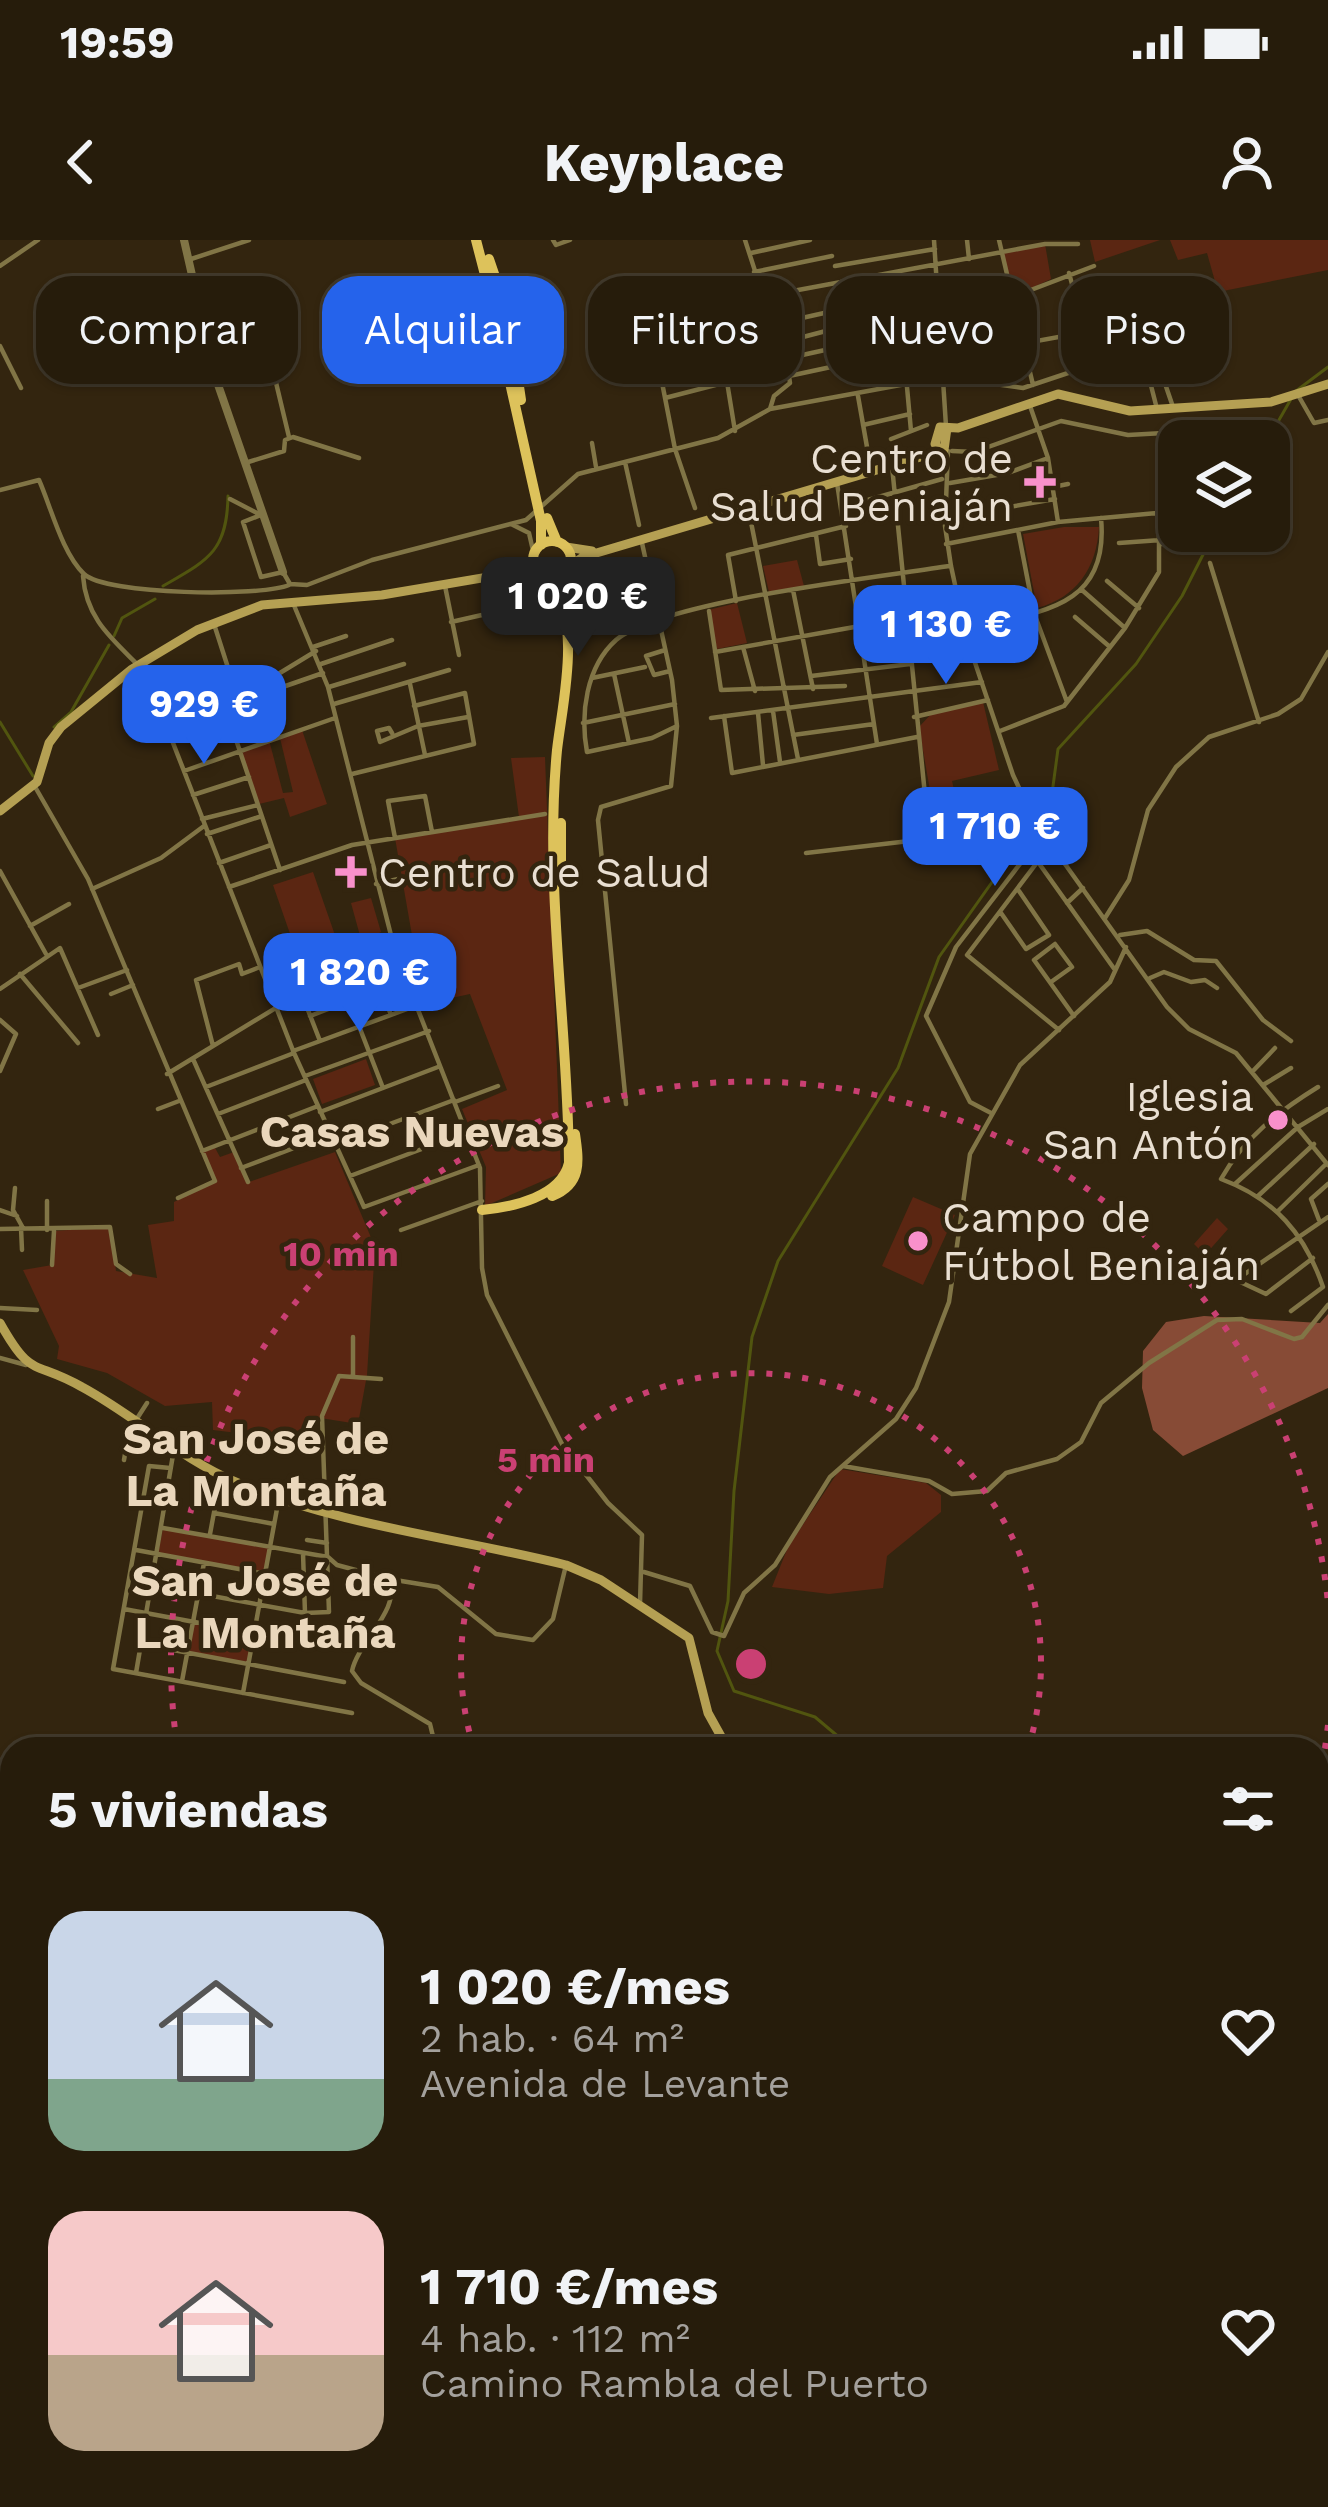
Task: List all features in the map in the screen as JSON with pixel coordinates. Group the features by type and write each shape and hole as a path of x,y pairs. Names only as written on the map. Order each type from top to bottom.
{"main road":[{"path":"480,240 494,276"},
{"path":"480,240 487,276"},
{"path":"511,384 542,509 561,544 568,570 574,647 561,844 577,1156 569,1155"},
{"path":"482,1209 554,1189 567,1173 569,1155 554,843 567,647 558,593 544,577 536,554 542,509 520,384"},
{"path":"0,811 34,784 58,730 140,664 213,623 257,606 445,586 517,572 544,577 609,552 926,456 944,438 1062,394 1124,410 1157,409 1298,395 1328,384"},
{"path":"517,572 536,554 561,544 609,552"},
{"path":"482,1209 569,1186 579,1166 575,1134"},
{"path":"0,1323 26,1365 80,1385 134,1424 221,1475 325,1511 566,1565 640,1604 692,1643 708,1713 721,1737"}],"street":[{"path":"0,266 38,240"},
{"path":"184,240 192,276"},
{"path":"188,260 250,240"},
{"path":"553,240 556,244 570,240"},
{"path":"745,240 756,276"},
{"path":"749,254 810,240"},
{"path":"934,240 937,276"},
{"path":"968,240 969,259"},
{"path":"999,240 1006,276"},
{"path":"802,289 1045,242 1078,244"},
{"path":"835,266 935,249"},
{"path":"754,272 832,256"},
{"path":"1037,287 1094,266"},
{"path":"0,346 21,388"},
{"path":"1157,409 1146,366 1157,360 1173,408"},
{"path":"1022,384 1061,376"},
{"path":"664,398 727,382 735,431"},
{"path":"221,384 262,514 290,584"},
{"path":"245,463 284,451 289,437 276,384"},
{"path":"661,384 675,449 695,508"},
{"path":"770,409 784,384"},
{"path":"83,573 113,585 165,589 261,590 307,585 372,560 506,524 542,509 569,478 735,431 770,409 918,384"},
{"path":"944,384 946,544 964,629 1029,813 1147,979 1189,1029 1232,1049 1328,1164 1278,1211"},
{"path":"907,387 911,431"},
{"path":"1298,395 1314,422 1328,420"},
{"path":"858,396 867,447"},
{"path":"1029,403 1048,458 1058,522"},
{"path":"863,425 910,414"},
{"path":"891,439 911,431 944,438 974,452 1064,421 1128,435 1158,433"},
{"path":"289,437 359,458"},
{"path":"592,443 596,467"},
{"path":"950,483 1007,473 1048,458"},
{"path":"625,461 639,525"},
{"path":"892,466 925,794"},
{"path":"843,507 942,479"},
{"path":"0,490 39,480 108,639 140,664 169,724 207,834 294,1052 364,1207 479,1165"},
{"path":"837,482 877,744"},
{"path":"1053,487 1068,484"},
{"path":"230,499 262,514"},
{"path":"1009,507 1054,500"},
{"path":"748,508 799,759"},
{"path":"946,544 1058,522 1158,513"},
{"path":"262,514 243,522 261,577 283,572"},
{"path":"964,629 1059,606 1082,590 1101,554 1101,518"},
{"path":"506,524 526,531 536,554"},
{"path":"737,603 728,555 846,526"},
{"path":"1018,530 1034,613 1067,702"},
{"path":"816,533 820,563 851,559"},
{"path":"1118,543 1158,542"},
{"path":"626,1104 598,820 601,807 671,786 677,726 642,543"},
{"path":"1000,731 1048,715 1067,702 1138,608 1159,572 1160,552"},
{"path":"1210,563 1259,722"},
{"path":"677,726 586,752 583,723 592,678 612,644 636,626 766,595 951,566"},
{"path":"452,622 539,602 535,582 544,577"},
{"path":"1107,581 1138,608"},
{"path":"445,586 459,656"},
{"path":"794,590 813,688"},
{"path":"1082,590 1125,628"},
{"path":"293,603 328,687 391,938 479,1165 483,1280 501,1326 562,1444 588,1471 605,1500 640,1531 644,1572 640,1604"},
{"path":"708,610 721,690 845,686"},
{"path":"1075,617 1111,647"},
{"path":"169,724 239,702 213,623"},
{"path":"715,652 860,626"},
{"path":"274,691 270,679 315,649 346,636"},
{"path":"321,664 392,640"},
{"path":"742,646 754,692"},
{"path":"665,650 646,656 647,667 654,675 670,671"},
{"path":"1106,918 1129,880 1141,825 1166,778 1209,737 1259,722 1301,699 1328,652"},
{"path":"328,687 404,664"},
{"path":"811,676 910,664"},
{"path":"592,678 647,667"},
{"path":"332,705 449,670"},
{"path":"272,739 261,708 274,691 323,673"},
{"path":"614,674 629,743"},
{"path":"710,718 982,682"},
{"path":"410,684 425,755"},
{"path":"352,774 474,743 465,692 414,706"},
{"path":"914,716 988,700"},
{"path":"583,723 675,704"},
{"path":"225,706 280,870"},
{"path":"773,711 780,762"},
{"path":"758,712 764,765"},
{"path":"724,716 732,773 917,737"},
{"path":"392,734 468,717"},
{"path":"184,771 335,718"},
{"path":"793,735 874,724"},
{"path":"193,795 249,776"},
{"path":"34,784 92,889 215,1180 178,1198"},
{"path":"395,838 388,801 425,796 432,832"},
{"path":"92,889 161,858 203,823 258,805"},
{"path":"806,853 918,840 1029,813"},
{"path":"229,887 365,843 544,814"},
{"path":"207,834 262,816"},
{"path":"992,1113 970,1102 926,1016 956,946 1043,834"},
{"path":"1051,844 967,955 1059,1030"},
{"path":"219,862 271,845"},
{"path":"1038,862 1116,971"},
{"path":"0,871 46,955"},
{"path":"376,884 416,874"},
{"path":"1067,903 1083,887"},
{"path":"1001,914 1026,950 1049,934 1019,891"},
{"path":"30,926 69,904"},
{"path":"1118,935 1147,931 1194,960 1216,961 1264,1019 1291,1040"},
{"path":"167,1074 391,938"},
{"path":"1051,982 1072,967 1055,944 1034,960 1074,1016"},
{"path":"644,1572 690,1586 720,1636 744,1593 775,1564 841,1465 896,1418 916,1388 950,1302 970,1154 1020,1065 1116,971 1126,946"},
{"path":"0,989 60,948 98,1035"},
{"path":"367,952 391,1015"},
{"path":"213,1046 196,980 239,964 242,974 260,967"},
{"path":"78,988 127,970"},
{"path":"338,970 349,1001"},
{"path":"1147,979 1164,972 1192,982 1204,980 1216,988"},
{"path":"20,974 78,1043"},
{"path":"110,994 134,985"},
{"path":"310,1016 380,989"},
{"path":"302,992 320,1041"},
{"path":"206,1087 419,1005"},
{"path":"0,1020 16,1034 0,1071"},
{"path":"359,1026 383,1088"},
{"path":"218,1114 430,1031"},
{"path":"1252,1072 1275,1048"},
{"path":"193,1059 248,1182"},
{"path":"202,1151 441,1066"},
{"path":"1263,1085 1291,1068"},
{"path":"336,1144 498,1086"},
{"path":"1291,1311 1323,1287 1313,1258 1278,1211 1221,1179 1234,1155 1282,1109 1318,1087"},
{"path":"158,1109 179,1101"},
{"path":"1235,1184 1298,1126 1328,1109"},
{"path":"350,1176 467,1132"},
{"path":"242,1168 331,1134"},
{"path":"1258,1196 1314,1144"},
{"path":"1319,1220 1311,1198 1328,1184"},
{"path":"15,1188 22,1250"},
{"path":"46,1201 52,1265"},
{"path":"401,1230 482,1209"},
{"path":"0,1210 17,1216"},
{"path":"1313,1258 1265,1294 1239,1279 1298,1233 1328,1217"},
{"path":"0,1229 110,1227 116,1264 130,1274"},
{"path":"841,1465 929,1481 952,1494 987,1491 1006,1473 1058,1459 1082,1442 1101,1403 1149,1363 1217,1320 1242,1319 1294,1339 1302,1337 1328,1305"},
{"path":"0,1309 38,1310"},
{"path":"353,1337 353,1377"},
{"path":"0,1358 26,1365"},
{"path":"152,1585 305,1613 329,1612 322,1416 334,1380 381,1379"},
{"path":"124,1460 134,1424 147,1403"},
{"path":"187,1456 195,1436"},
{"path":"136,1673 174,1449"},
{"path":"170,1468 149,1466 113,1669 352,1713"},
{"path":"210,1534 221,1475"},
{"path":"296,1503 299,1489 324,1490"},
{"path":"243,1693 279,1498"},
{"path":"214,1514 274,1524"},
{"path":"163,1528 328,1557 337,1565 438,1587 496,1634 533,1640 553,1619 566,1565"},
{"path":"307,1540 327,1543"},
{"path":"136,1550 304,1581"},
{"path":"303,1552 305,1613"},
{"path":"182,1682 204,1563"},
{"path":"389,1579 388,1605 356,1655 352,1671 361,1684 421,1715 433,1737"},
{"path":"123,1609 254,1633"},
{"path":"141,1644 344,1682"}],"shaded area":[{"path":"1090,240 1160,240 1095,262"},
{"path":"1170,240 1328,240 1328,270 1229,290 1229,276 1213,276 1207,253 1178,260"},
{"path":"1045,244 1051,279 1037,285 1037,276 1006,276 1001,253"},
{"path":"1099,527 1094,556 1073,589 1037,608 1023,534"},
{"path":"797,560 804,586 769,592 763,566"},
{"path":"737,603 747,643 717,649 708,610"},
{"path":"983,702 999,770 952,781 957,802 933,808 919,727 933,712"},
{"path":"302,730 327,804 290,817 284,798 259,804 241,750 269,740 283,793 293,792 280,738"},
{"path":"545,757 561,1173 485,1206 486,1167 462,1109 507,1090 470,994 424,1004 395,838 519,817 511,758"},
{"path":"313,872 336,938 296,951 273,885"},
{"path":"371,898 381,932 362,943 351,903"},
{"path":"366,1059 375,1085 322,1104 313,1079"},
{"path":"214,1146 220,1157 234,1152 249,1182 335,1152 375,1247 367,1375 358,1424 308,1416 296,1440 213,1430 212,1402 165,1406 107,1373 57,1359 59,1346 23,1270 52,1265 54,1231 110,1227 116,1271 157,1278 148,1225 174,1221 174,1202 215,1181 202,1151"},
{"name":"Campo de Fútbol Beniaján","path":"913,1197 955,1215 923,1285 882,1266"},
{"path":"1217,1218 1228,1229 1205,1255 1194,1244"},
{"path":"1328,1314 1328,1388 1183,1456 1153,1430 1142,1388 1143,1351 1166,1322 1204,1316 1320,1323"},
{"path":"840,1469 926,1483 941,1495 941,1512 887,1556 883,1588 829,1594 772,1587 788,1547"},
{"path":"163,1528 270,1545 265,1574 158,1554"},
{"path":"193,1622 254,1633 248,1664 187,1652"}],"waterway":[{"path":"1296,391 1328,367"},
{"path":"1279,420 1291,399"},
{"path":"163,586 212,552 224,530 228,496"},
{"path":"839,1737 815,1717 734,1691 717,1651 728,1601 734,1491 752,1337 778,1261 898,1068 939,957 1019,844 1049,816 1058,749 1136,664 1182,596 1204,552"},
{"path":"114,636 122,618 155,599"},
{"path":"54,727 71,712 109,645"},
{"path":"0,722 33,776"}],"place":[{"name":"Centro de Salud Beniaján","path":"1040,482"},
{"name":"Centro de Salud","path":"351,872"},
{"name":"Iglesia San Antón","path":"1278,1120"},
{"name":"Campo de Fútbol Beniaján","path":"918,1241"}],"district":[{"name":"Casas Nuevas","path":"412,1131"},
{"name":"San José de La Montaña","path":"256,1464"},
{"name":"San José de La Montaña","path":"265,1606"}]}
